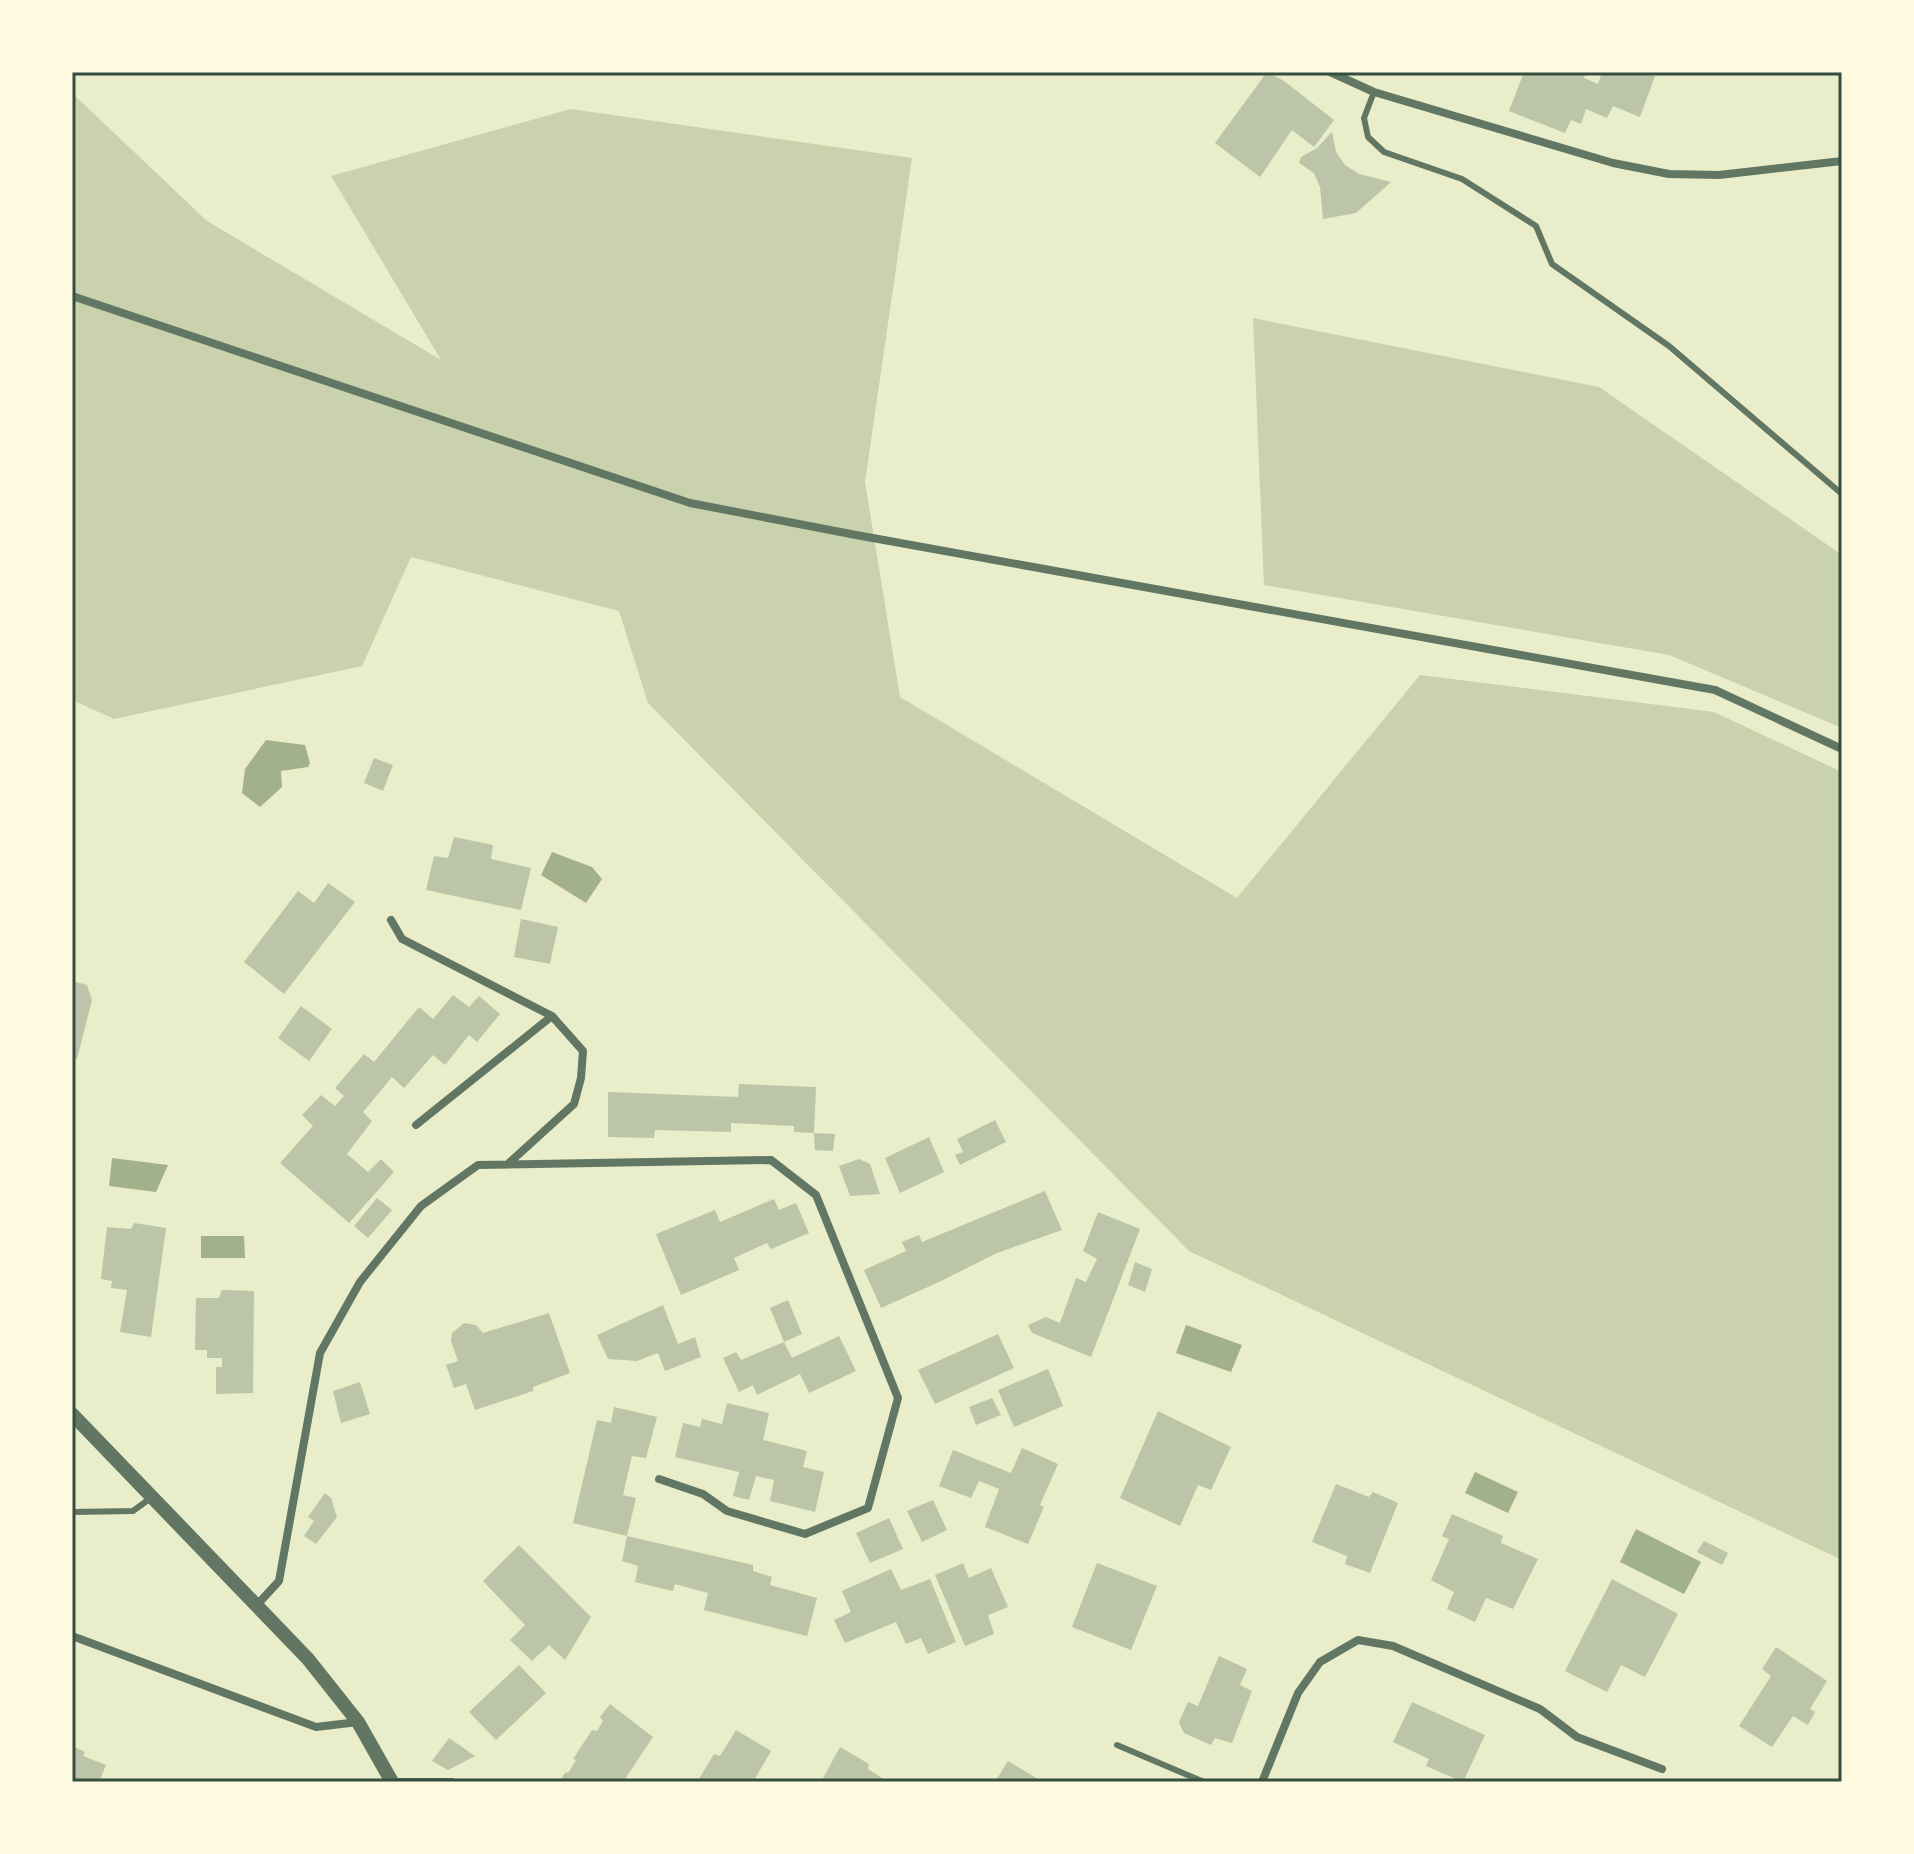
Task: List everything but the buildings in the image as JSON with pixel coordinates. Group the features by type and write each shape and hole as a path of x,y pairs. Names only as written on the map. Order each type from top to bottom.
{"street":[{"path":"1330,72 1374,92 1613,163 1669,174 1719,175 1842,161"},
{"path":"72,296 690,503 1715,690 1842,749"},
{"path":"391,920 402,939 552,1016 583,1051 581,1078 574,1104 509,1164"},
{"path":"416,1125 552,1016"},
{"path":"256,1606 279,1581 320,1353 360,1282 421,1206 478,1165 771,1160 816,1195 898,1398 868,1508 805,1534 727,1511 703,1494 659,1479"},
{"path":"72,1414 308,1659 358,1722 392,1782 452,1782"},
{"path":"72,1636 316,1727 358,1722"},
{"path":"1262,1782 1298,1693 1320,1662 1358,1640 1408,1652 1540,1709 1577,1737 1662,1769"}],"lane":[{"path":"1374,92 1364,118 1368,137 1384,152 1462,179 1536,226 1552,264 1669,346 1842,494"},
{"path":"72,1512 133,1511 152,1497"},
{"path":"1117,1745 1204,1782"}],"shaded area":[{"path":"72,93 207,221 441,360 331,176 571,109 912,158 865,482 900,697 1237,898 1420,675 1714,712 1842,772 1842,1560 1189,1251 648,703 619,611 411,557 362,666 114,719 72,700"},
{"path":"1253,318 1599,387 1842,555 1842,728 1669,655 1264,585"},
{"path":"266,740 305,745 310,763 308,767 281,771 282,787 260,807 242,793 245,769"},
{"path":"552,852 592,867 602,879 586,903 541,875"},
{"path":"112,1158 168,1165 156,1192 109,1186"},
{"path":"201,1236 244,1236 245,1258 201,1258"},
{"path":"1186,1325 1242,1345 1231,1372 1176,1353"},
{"path":"1475,1472 1518,1492 1508,1513 1465,1493"},
{"path":"1636,1529 1701,1562 1684,1594 1620,1562"}]}
